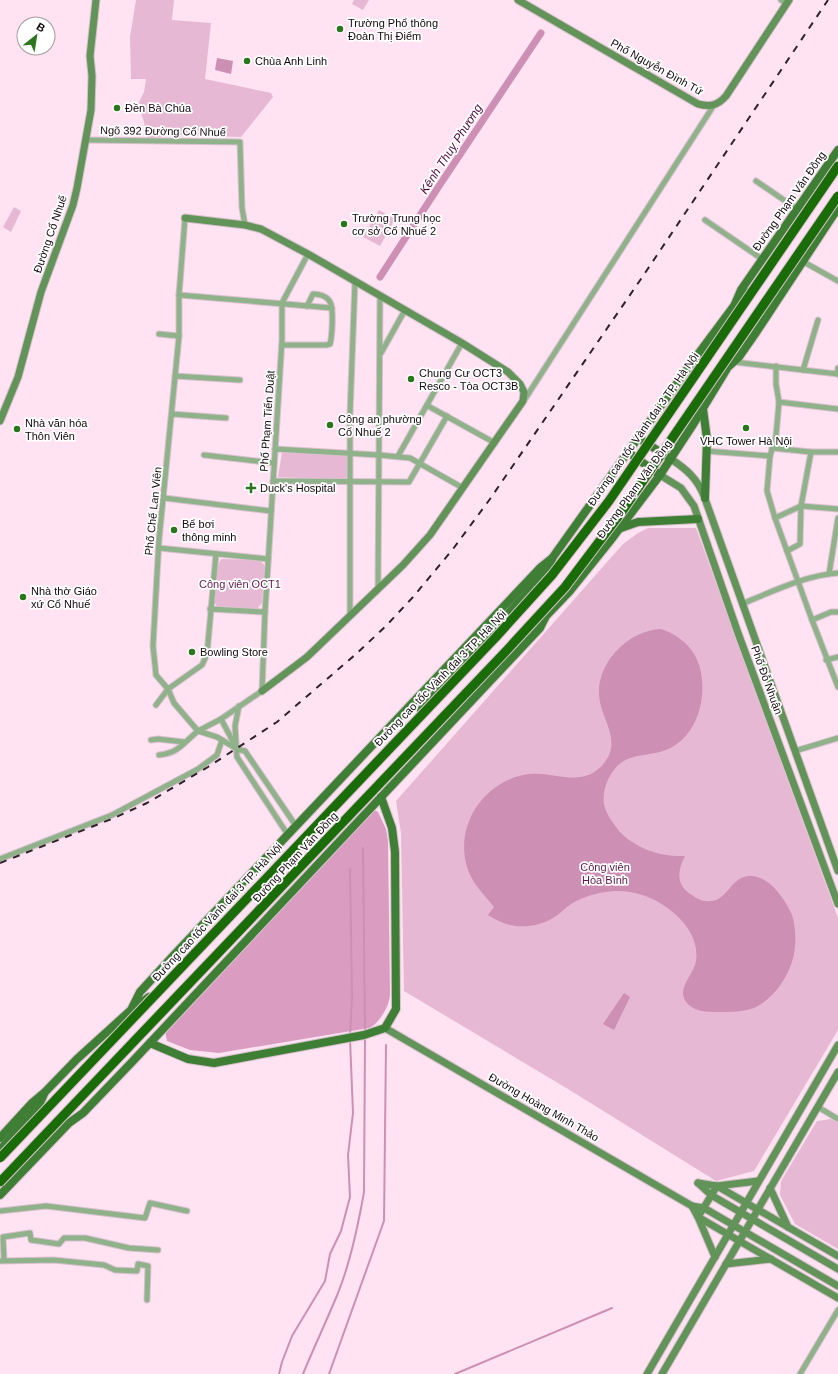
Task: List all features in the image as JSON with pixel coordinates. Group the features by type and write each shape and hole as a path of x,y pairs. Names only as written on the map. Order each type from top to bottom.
{"highway":[{"name":"Đường cao tốc Vành đai 3 TP. Hà Nội","path":"0,1158 495,638 552,575 609,501 838,166"},
{"path":"0,1182 508,649 565,587 623,510 838,198"}],"main road":[{"name":"Đường Phạm Văn Đồng","path":"734,306 741,290 838,150"},
{"name":"Đường Phạm Văn Đồng","path":"0,1138 32,1103 46,1092 77,1059 131,1010 148,999 405,727 547,571 553,558 734,306 747,294 838,160"},
{"name":"Đường Phạm Văn Đồng","path":"731,364 732,353 838,198"},
{"name":"Đường Phạm Văn Đồng","path":"69,1123 76,1108 242,929 534,623 546,616 569,592 620,528 671,460 731,364 755,334 838,208"},
{"path":"703,409 706,451 705,498"},
{"path":"639,438 671,460"},
{"path":"629,453 660,474"},
{"path":"620,528 638,522 698,519"},
{"name":"Đường Phạm Văn Đồng","path":"131,1010 140,992 541,567 553,558"},
{"name":"Đường Phạm Văn Đồng","path":"0,1195 69,1123 83,1113 150,1043 540,628 546,616"},
{"path":"150,1043 188,1059 214,1063 364,1035 385,1028 396,1009 395,852 392,828 381,797"},
{"name":"Đường Phạm Văn Đồng","path":"0,1150 38,1107 46,1092"}],"street":[{"name":"Đường Cổ Nhuế","path":"0,421 18,376 41,292 73,206 91,110 92,76 90,56 96,0"},
{"name":"Phố Nguyễn Đình Tứ","path":"518,0 698,104 714,106 720,103 726,96 786,1"},
{"path":"158,755 180,749 184,742 198,731 221,719 262,691 307,657 403,565 430,534 523,401 714,106"},
{"name":"Ngõ 392 Đường Cổ Nhuế","path":"86,140 240,142 242,208 245,225"},
{"path":"756,181 797,209"},
{"path":"185,218 245,225 261,229 308,254 462,343 508,372 520,384 524,392 523,401"},
{"name":"Phố Chế Lan Viên","path":"185,218 179,296 179,336 159,548 153,652 156,675 168,689 174,703 198,731"},
{"path":"705,220 762,260"},
{"name":"Phố Phạm Tiến Duật","path":"262,691 268,558 282,345 282,303 308,254"},
{"path":"802,261 838,281"},
{"path":"350,617 350,481 355,281"},
{"path":"282,345 330,344 332,308 330,301 318,294 313,294 307,306"},
{"path":"378,589 380,295"},
{"path":"179,296 332,308"},
{"path":"380,355 405,310"},
{"path":"803,370 818,320"},
{"path":"158,334 179,336"},
{"path":"398,456 428,406 462,343"},
{"path":"731,364 776,366 837,374 838,368"},
{"path":"776,366 776,384 779,402 776,436 770,456 767,491 775,518 826,660 838,687"},
{"path":"175,376 240,380"},
{"path":"779,402 838,410"},
{"path":"428,406 495,443"},
{"path":"172,414 226,418"},
{"path":"273,481 350,481 379,483 410,482 447,416"},
{"path":"772,448 811,452 838,452"},
{"path":"275,449 410,458 462,488"},
{"path":"706,451 770,456"},
{"path":"787,550 800,544 801,506 811,452"},
{"path":"204,456 274,463"},
{"name":"Phố Đỗ Nhuận","path":"671,460 690,473 697,480 705,498 808,789 835,856 838,872"},
{"name":"Phố Đỗ Nhuận","path":"660,474 681,488 694,506 838,904"},
{"path":"164,498 271,511"},
{"path":"775,518 801,506 838,509"},
{"path":"828,574 838,518"},
{"path":"159,548 268,558"},
{"path":"156,705 168,689 202,665 207,654 216,554"},
{"path":"742,604 799,582 828,574 838,573"},
{"path":"210,609 265,612"},
{"path":"812,620 831,612 838,612"},
{"path":"826,660 838,657"},
{"path":"239,706 235,726 237,756 288,835"},
{"path":"221,719 237,749"},
{"path":"198,731 222,740 237,749 245,751 296,826"},
{"path":"795,752 838,738"},
{"path":"151,740 166,739 184,742"},
{"path":"0,859 119,812 198,769 217,755 222,740"},
{"path":"797,793 808,789"},
{"name":"Đường Hoàng Minh Thảo","path":"385,1028 692,1206 704,1208 838,1286"},
{"path":"647,1374 838,1045"},
{"path":"662,1374 838,1072"},
{"path":"805,1100 838,1119"},
{"path":"758,1181 717,1186 698,1183 711,1195 838,1269"},
{"path":"698,1217 717,1186"},
{"path":"717,1186 838,1256"},
{"path":"770,1188 788,1228"},
{"path":"0,1211 46,1206 145,1218 150,1203 187,1211"},
{"path":"692,1206 715,1257"},
{"path":"698,1217 838,1298"},
{"path":"783,1238 788,1228"},
{"path":"147,1300 148,1266 138,1264 136,1271 116,1270 104,1265 54,1260 2,1260 4,1237 21,1233 30,1233 31,1240 59,1244 64,1238 85,1238 129,1248 158,1250"},
{"path":"771,1260 776,1251"},
{"path":"726,1264 771,1260"},
{"path":"800,1374 838,1310"}],"green space":[{"path":"136,0 174,0 172,20 211,23 205,79 271,93 273,97 241,137 175,135 147,139 144,122 138,104 144,92 146,79 131,79 130,37"},
{"path":"354,0 369,0 363,10 352,4"},
{"path":"14,207 21,211 11,232 3,227"},
{"path":"379,210 395,219 380,246 363,237"},
{"path":"282,452 349,456 348,480 278,477"},
{"name":"Công viên Hòa Bình","path":"648,528 696,528 838,918 838,1030 754,1171 716,1181 568,1089 404,991 401,833 396,801 623,544"},
{"name":"Công viên OCT1","path":"221,559 260,560 265,566 262,603 257,609 217,606 214,602 217,567"},
{"path":"831,1119 838,1123 838,1249 795,1224 780,1195 781,1181 817,1121"}],"shaded area":[{"path":"217,58 233,61 231,74 215,70"},
{"path":"661,629 674,635 685,643 698,661 702,680 700,706 691,729 683,739 672,747 660,752 630,758 617,766 613,771 605,789 605,808 609,817 619,831 633,843 649,851 667,855 685,856 679,873 681,883 687,891 696,898 705,901 715,900 720,898 739,879 752,876 767,881 789,908 795,929 795,945 789,970 780,986 768,999 754,1008 741,1011 705,1012 697,1010 687,1003 683,992 686,982 695,966 696,950 693,939 681,919 662,904 642,895 624,891 606,892 588,896 579,900 571,904 556,916 537,925 512,925 496,920 488,915 494,907 475,884 467,867 464,852 465,837 469,822 475,809 484,797 495,787 508,780 523,775 545,774 566,777 587,776 596,771 605,762 610,753 611,737 600,704 600,683 603,671 617,650 627,642 638,635"},
{"path":"374,810 378,812 386,829 388,841 390,994 386,1009 376,1023 369,1028 219,1053 190,1050 167,1041 165,1031"},
{"path":"624,993 630,997 614,1030 603,1024"}],"waterway":[{"name":"Kênh Thuỵ Phương","path":"380,277 541,33"},
{"path":"363,848 365,1030"},
{"path":"350,869 352,997 350,1035"},
{"path":"303,1374 343,1281 354,1243 362,1205 364,1192 365,1038"},
{"path":"279,1374 292,1336 325,1281 330,1254 341,1231 350,1197 348,1155 353,1113 350,1039"},
{"path":"329,1374 384,1221 386,1045"},
{"path":"455,1374 612,1308"}],"railway":[{"path":"0,863 114,818 147,803 208,767 277,722 386,626 413,597 453,549 490,499 643,276 828,0"}],"place":[{"name":"Trường Phổ thông Đoàn Thị Điểm","path":"340,29"},
{"name":"Chùa Anh Linh","path":"247,61"},
{"name":"Đền Bà Chúa","path":"117,108"},
{"name":"Trường Trung học cơ sở Cổ Nhuế 2","path":"344,224"},
{"name":"Chung Cư OCT3 Resco - Tòa OCT3B","path":"411,379"},
{"name":"Công an phường Cổ Nhuế 2","path":"330,425"},
{"name":"VHC Tower Hà Nội","path":"746,428"},
{"name":"Nhà văn hóa Thôn Viên","path":"17,429"},
{"name":"Duck's Hospital","path":"251,488"},
{"name":"Bể bơi thông minh","path":"174,530"},
{"name":"Nhà thờ Giáo xứ Cổ Nhuế","path":"23,597"},
{"name":"Bowling Store","path":"192,652"}]}
